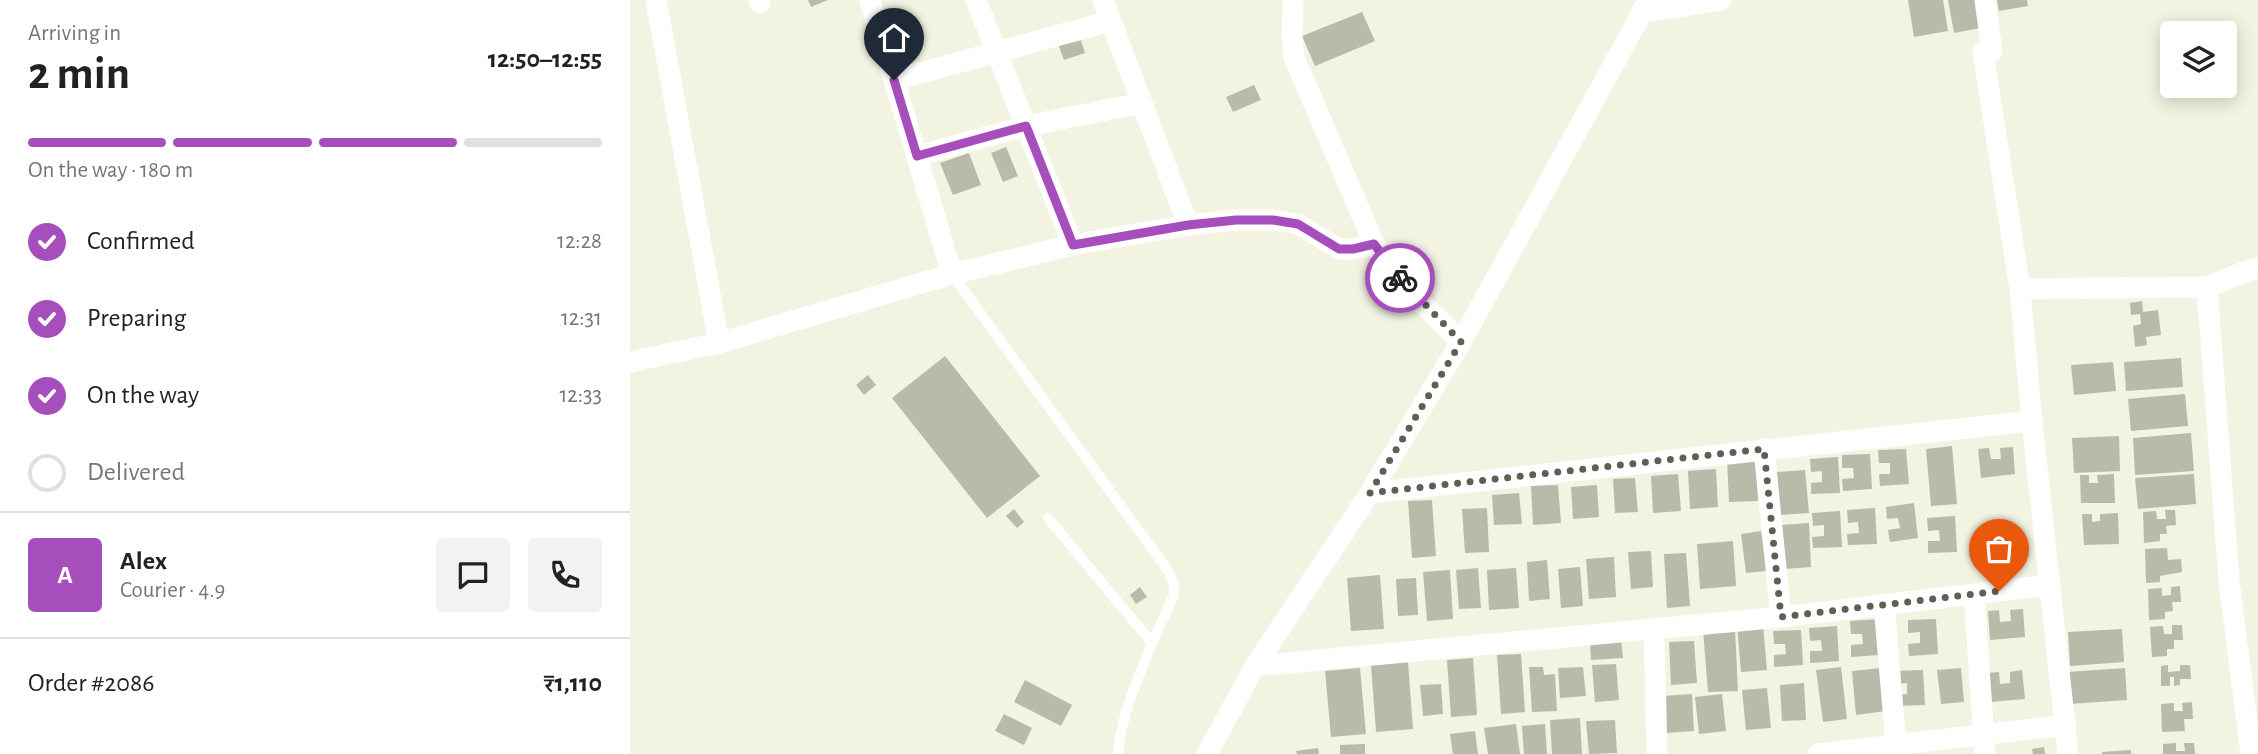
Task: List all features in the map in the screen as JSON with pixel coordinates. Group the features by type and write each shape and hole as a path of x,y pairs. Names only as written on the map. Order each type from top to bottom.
{"street":[{"path":"656,0 719,342"},
{"path":"870,0 952,274"},
{"path":"976,0 1073,245"},
{"path":"1103,0 1188,225"},
{"path":"1293,0 1294,57 1374,244 1408,289 1461,342"},
{"path":"1207,754 1255,666 1370,493 1461,342 1645,7 1721,0"},
{"path":"1985,0 1987,52 2020,289 2068,754"},
{"path":"894,80 1111,21"},
{"path":"917,156 1026,126 1142,103"},
{"path":"630,362 719,342 952,274 1073,245 1188,225 1236,220 1273,220 1298,224 1339,249 1374,244"},
{"path":"2020,289 2207,287 2258,268"},
{"path":"2207,287 2229,581 2251,754"},
{"path":"1370,493 2032,421"},
{"path":"1764,449 1781,617"},
{"path":"1255,666 1781,617 2050,585"},
{"path":"1974,594 1984,744"},
{"path":"1884,605 1896,744"},
{"path":"1654,629 1657,754"},
{"path":"1818,754 1896,744 1984,744 2066,724"}],"lane":[{"path":"952,274 1169,572 1174,585 1174,595 1152,643 1128,707 1118,754"},
{"path":"1048,518 1152,643"}],"building":[{"path":"808,0 828,0 811,7"},
{"path":"1908,0 1943,0 1948,31 1914,37"},
{"path":"1948,0 1982,0 1986,27 1954,33"},
{"path":"1997,0 2027,0 2028,6 1999,11"},
{"path":"1362,12 1375,41 1315,66 1302,36"},
{"path":"1080,37 1085,53 1064,60 1058,44"},
{"path":"1254,85 1261,100 1233,112 1226,97"},
{"path":"1006,147 1018,176 1003,182 991,153"},
{"path":"969,153 981,185 953,195 940,163"},
{"path":"2142,301 2143,312 2158,310 2161,335 2146,337 2147,345 2135,347 2133,326 2141,324 2140,314 2131,315 2130,303"},
{"path":"945,356 1040,476 987,518 892,398"},
{"path":"2181,358 2183,387 2126,391 2124,362"},
{"path":"2113,362 2116,391 2074,395 2071,365"},
{"path":"868,375 876,385 864,395 856,385"},
{"path":"2185,394 2188,426 2131,431 2128,399"},
{"path":"2191,433 2194,471 2135,475 2133,438"},
{"path":"2119,436 2120,471 2074,473 2072,438"},
{"path":"1952,446 1957,504 1931,506 1926,449"},
{"path":"2013,447 2015,474 1981,478 1978,449 1989,448 1991,459 2001,459 2000,448"},
{"path":"1906,449 1909,484 1880,486 1879,474 1890,474 1890,463 1879,463 1878,450"},
{"path":"1870,454 1872,489 1843,491 1842,479 1854,478 1853,468 1842,468 1842,455"},
{"path":"1838,457 1840,493 1811,494 1811,483 1822,482 1822,471 1811,472 1810,459"},
{"path":"1756,458 1758,501 1729,502 1727,459"},
{"path":"1716,469 1718,507 1690,509 1688,471"},
{"path":"1805,470 1809,513 1780,515 1777,472"},
{"path":"1678,474 1681,511 1653,513 1651,476"},
{"path":"2114,474 2115,503 2081,503 2080,475 2089,475 2089,483 2098,483 2097,475"},
{"path":"2194,474 2196,504 2138,509 2135,478"},
{"path":"1635,478 1638,512 1615,513 1613,479"},
{"path":"1558,485 1561,523 1533,525 1531,486"},
{"path":"1597,485 1599,517 1573,519 1571,487"},
{"path":"1519,493 1522,524 1494,525 1492,495"},
{"path":"1432,500 1436,556 1412,558 1408,501"},
{"path":"1914,503 1918,538 1890,542 1888,530 1900,528 1898,518 1887,519 1886,507"},
{"path":"1487,508 1489,552 1465,553 1462,509"},
{"path":"1875,508 1877,544 1848,545 1847,534 1859,533 1858,522 1848,523 1847,510"},
{"path":"1014,509 1024,522 1017,528 1006,516"},
{"path":"2165,510 2175,510 2176,525 2166,526 2167,534 2160,534 2160,541 2144,543 2143,512 2156,511 2157,519 2166,519"},
{"path":"1840,511 1842,547 1813,548 1812,537 1824,536 1824,525 1813,526 1812,513"},
{"path":"2118,513 2119,544 2084,545 2082,514 2092,514 2092,522 2100,521 2100,514"},
{"path":"1955,516 1957,552 1928,553 1928,541 1940,541 1939,530 1928,531 1927,518"},
{"path":"1809,523 1811,567 1784,569 1781,525"},
{"path":"1761,531 1767,571 1746,573 1741,534"},
{"path":"1733,541 1736,586 1700,589 1697,544"},
{"path":"2167,548 2168,560 2181,559 2182,572 2160,576 2160,582 2146,583 2145,549"},
{"path":"1651,551 1653,587 1631,589 1628,552"},
{"path":"1686,553 1690,606 1667,608 1664,554"},
{"path":"1614,557 1616,597 1589,599 1586,559"},
{"path":"1547,560 1550,599 1529,601 1527,562"},
{"path":"1580,567 1583,606 1561,608 1558,569"},
{"path":"1478,568 1481,608 1459,609 1456,570"},
{"path":"1516,568 1519,608 1489,610 1487,570"},
{"path":"1450,570 1453,619 1427,621 1423,572"},
{"path":"1380,575 1384,629 1351,631 1347,578"},
{"path":"1416,578 1418,615 1398,616 1396,579"},
{"path":"2180,586 2181,602 2172,602 2173,611 2165,612 2165,619 2149,620 2148,589 2162,588 2162,596 2171,595 2171,587"},
{"path":"1140,587 1147,597 1136,604 1130,595"},
{"path":"2023,609 2025,637 1990,640 1988,611 1999,610 2000,622 2011,621 2010,610"},
{"path":"1878,619 1880,655 1851,657 1851,645 1863,644 1862,634 1851,634 1850,621"},
{"path":"1936,619 1938,654 1909,656 1908,644 1920,643 1920,632 1908,633 1908,620"},
{"path":"1763,624 1767,670 1741,672 1737,626"},
{"path":"2172,625 2182,625 2183,640 2174,640 2174,649 2167,649 2167,656 2152,657 2150,627 2163,626 2164,634 2172,634"},
{"path":"1837,626 1839,661 1810,663 1810,651 1822,651 1821,640 1810,641 1809,628"},
{"path":"1735,629 1738,691 1708,692 1703,630"},
{"path":"2122,629 2124,662 2070,666 2068,632"},
{"path":"1801,630 1803,665 1774,667 1774,655 1786,654 1785,644 1774,644 1773,631"},
{"path":"1621,639 1623,658 1591,660 1590,641"},
{"path":"1694,641 1697,683 1671,685 1669,642"},
{"path":"1521,654 1525,712 1501,714 1497,655"},
{"path":"1473,658 1477,715 1451,717 1447,660"},
{"path":"1408,662 1413,729 1376,732 1371,665"},
{"path":"1616,664 1619,700 1595,702 1592,665"},
{"path":"2168,665 2168,672 2180,671 2180,665 2190,665 2191,679 2180,679 2180,685 2174,686 2174,677 2170,677 2170,686 2161,686 2161,666"},
{"path":"1529,667 1543,667 1544,675 1555,674 1557,711 1532,712"},
{"path":"1583,667 1586,696 1560,698 1558,668"},
{"path":"1841,667 1847,719 1823,722 1816,670"},
{"path":"1360,668 1366,734 1331,737 1325,671"},
{"path":"1882,668 1886,711 1856,715 1852,671"},
{"path":"1961,668 1964,702 1941,704 1937,670"},
{"path":"2125,668 2127,700 2069,704 2067,672"},
{"path":"1923,670 1925,705 1897,706 1896,695 1907,694 1907,683 1896,684 1895,671"},
{"path":"2022,670 2025,699 1990,702 1988,673 1999,672 2000,684 2010,683 2010,672"},
{"path":"1025,680 1072,705 1061,726 1014,702"},
{"path":"1804,683 1806,720 1782,721 1780,685"},
{"path":"1441,684 1443,714 1423,716 1420,685"},
{"path":"1767,688 1771,728 1746,730 1742,690"},
{"path":"1692,694 1694,731 1665,733 1663,696"},
{"path":"1722,694 1726,731 1699,734 1695,697"},
{"path":"2192,702 2193,719 2184,719 2185,731 2162,732 2161,704 2174,703 2174,711 2183,711 2182,703"},
{"path":"1004,714 1032,728 1024,745 995,731"},
{"path":"1580,718 1582,754 1552,754 1550,720"},
{"path":"1615,720 1617,753 1589,754 1586,721"},
{"path":"1516,724 1520,754 1488,754 1484,728"},
{"path":"1545,724 1547,754 1524,754 1522,726"},
{"path":"1475,731 1478,754 1453,754 1450,734"},
{"path":"2176,743 2176,751 2185,751 2184,743 2194,743 2195,754 2163,754 2163,744"},
{"path":"1365,744 1365,754 1340,754 1340,745"},
{"path":"2044,747 2045,754 2033,754 2032,749"},
{"path":"1318,748 1319,754 1297,754 1296,751"},
{"path":"2131,750 2131,754 2102,754 2102,752"}],"way so far":[{"path":"1400,278 1461,342 1370,493 1764,449 1781,617 1999,591"}],"route":[{"path":"894,80 917,156 1026,126 1073,245 1188,225 1236,220 1273,220 1298,224 1339,249 1374,244 1400,278"}]}
